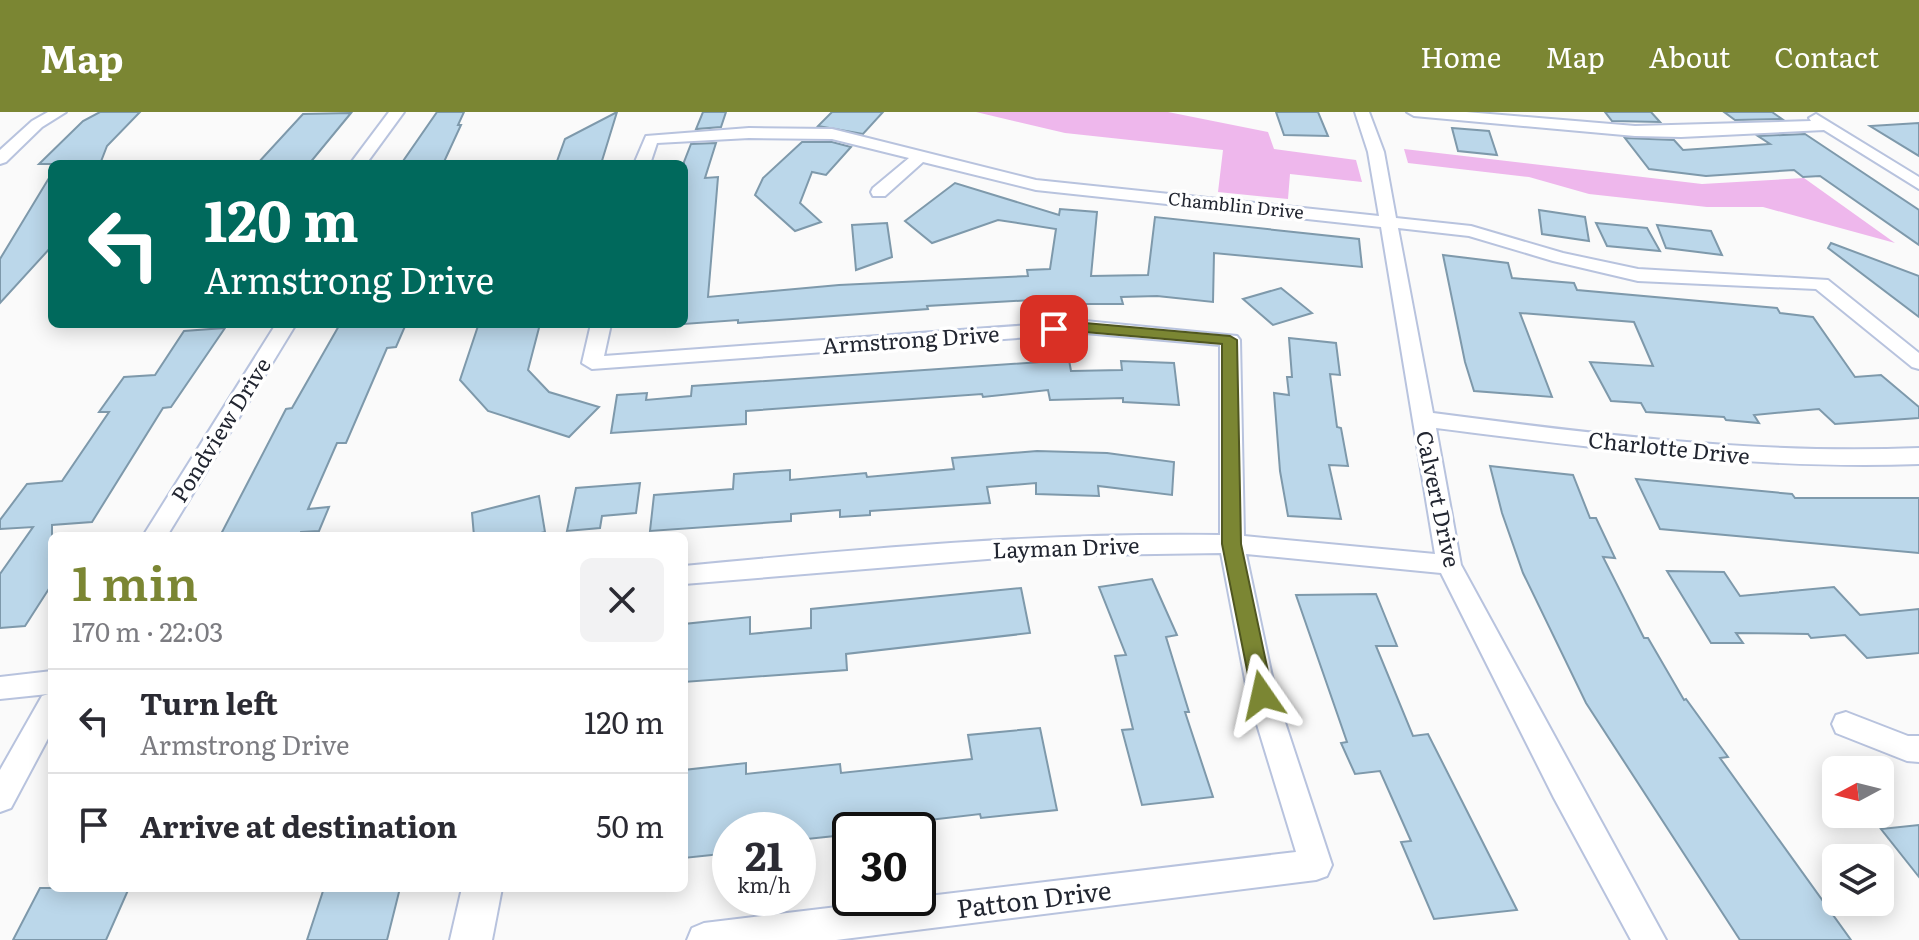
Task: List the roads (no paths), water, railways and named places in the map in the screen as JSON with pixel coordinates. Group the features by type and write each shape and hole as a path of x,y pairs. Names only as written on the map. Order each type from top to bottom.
{"street":[{"path":"0,159 37,124 59,112"},
{"path":"361,160 397,112"},
{"name":"Calvert Drive","path":"1362,112 1376,152 1449,565 1565,789 1649,940"},
{"path":"1414,112 1560,118 1681,132 1828,125"},
{"path":"1808,112 1919,184"},
{"name":"Chamblin Drive","path":"643,160 651,139 749,133 832,134 918,158 1036,185 1471,231 1559,257 1638,275 1821,284 1919,363"},
{"path":"879,192 918,158"},
{"name":"Armstrong Drive","path":"600,328 592,363 1085,327 1230,340 1232,544"},
{"name":"Pondview Drive","path":"157,532 284,328"},
{"name":"Charlotte Drive","path":"1421,419 1713,455 1843,459 1919,456"},
{"name":"Layman Drive","path":"688,575 881,557 1055,546 1232,544 1449,565"},
{"name":"Patton Drive","path":"704,940 1316,865 1262,695 1232,544"},
{"path":"0,688 48,682"},
{"path":"0,798 48,711"},
{"path":"1846,724 1907,748 1919,749"},
{"path":"471,940 481,892"}]}
